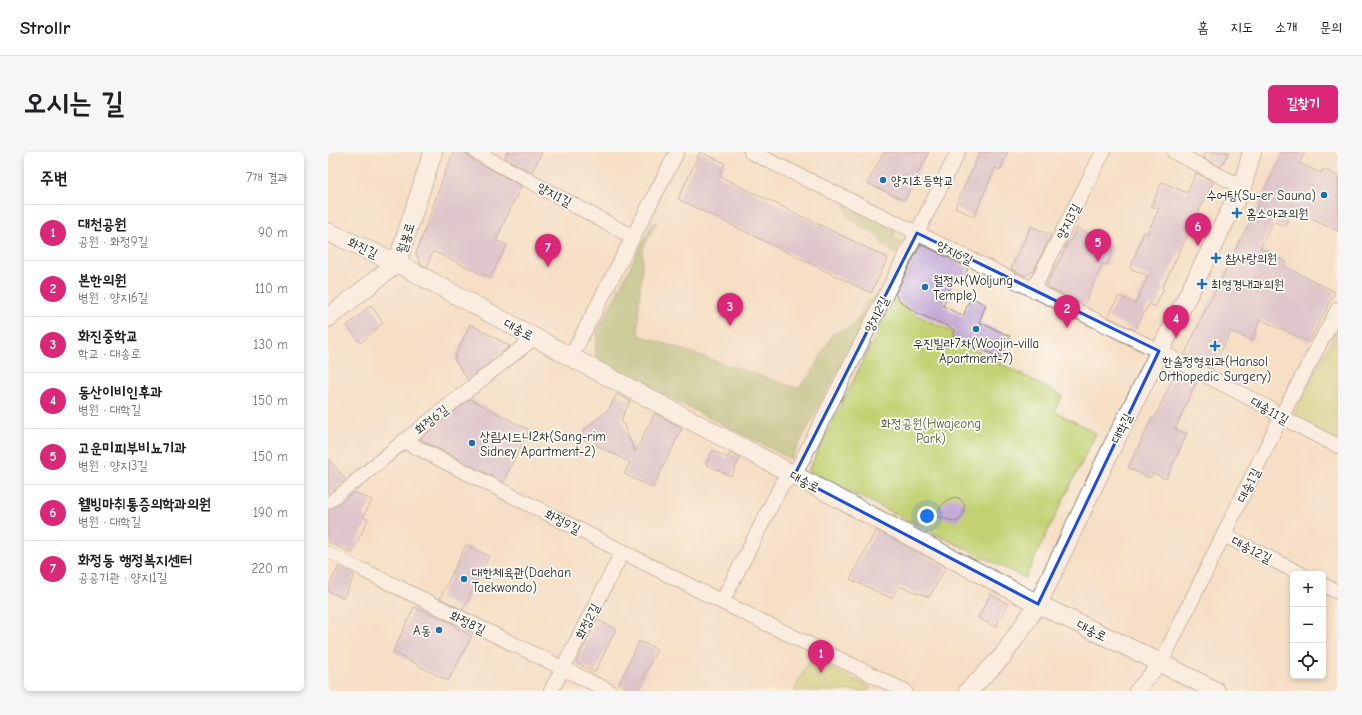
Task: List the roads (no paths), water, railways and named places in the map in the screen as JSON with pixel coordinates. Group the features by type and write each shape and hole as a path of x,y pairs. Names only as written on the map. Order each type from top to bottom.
{"street":[{"name":"월봉로","path":"328,318 397,263 434,152"},
{"name":"양지1길","path":"476,152 634,237"},
{"path":"571,357 677,152"},
{"name":"양지6길","path":"751,152 1160,351"},
{"name":"양지2길","path":"794,476 958,152"},
{"name":"양지3길","path":"1033,290 1103,152"},
{"path":"1174,152 1242,187"},
{"name":"대학길","path":"968,691 1002,657 1038,604 1113,445 1242,187 1252,152"},
{"name":"화진길","path":"328,232 397,263"},
{"name":"대송로","path":"397,263 794,476 1038,604 1216,691"},
{"name":"대송1길","path":"1136,691 1161,663 1281,417 1338,309"},
{"name":"화정6길","path":"328,503 535,337"},
{"name":"대송11길","path":"1160,351 1269,408 1281,417 1338,446"},
{"name":"화정9길","path":"404,441 722,602 905,691"},
{"path":"722,602 783,482 794,476"},
{"name":"대송12길","path":"1224,535 1295,571"},
{"name":"화정2길","path":"551,691 623,551"},
{"name":"화정8길","path":"328,552 609,691"},
{"path":"1326,586 1338,592"}],"place":[{"name":"양지초등학교","path":"883,180"},
{"name":"수어탕(Su-er Sauna)","path":"1324,195"},
{"name":"홈소아과의원","path":"1237,213"},
{"name":"웰빙마취통증의학과의원","path":"1198,246"},
{"name":"참사랑의원","path":"1216,258"},
{"name":"고운미피부비뇨기과","path":"1098,262"},
{"name":"화정동 행정복지센터","path":"548,267"},
{"name":"최형경내과의원","path":"1202,284"},
{"name":"월정사(Woljung Temple)","path":"925,287"},
{"name":"화진중학교","path":"730,326"},
{"name":"본한의원","path":"1067,328"},
{"name":"우진빌라7차(Woojin-villa Apartment-7)","path":"976,329"},
{"name":"동산이비인후과","path":"1176,338"},
{"name":"한솔정형외과(Hansol Orthopedic Surgery)","path":"1215,346"},
{"name":"상림시드니2차(Sang-rim Sidney Apartment-2)","path":"472,443"},
{"name":"대한체육관(Daehan Taekwondo)","path":"464,579"},
{"name":"A동","path":"439,630"},
{"name":"대천공원","path":"821,673"}],"park label":[{"name":"화정공원(Hwajeong Park)","path":"931,430"}]}
